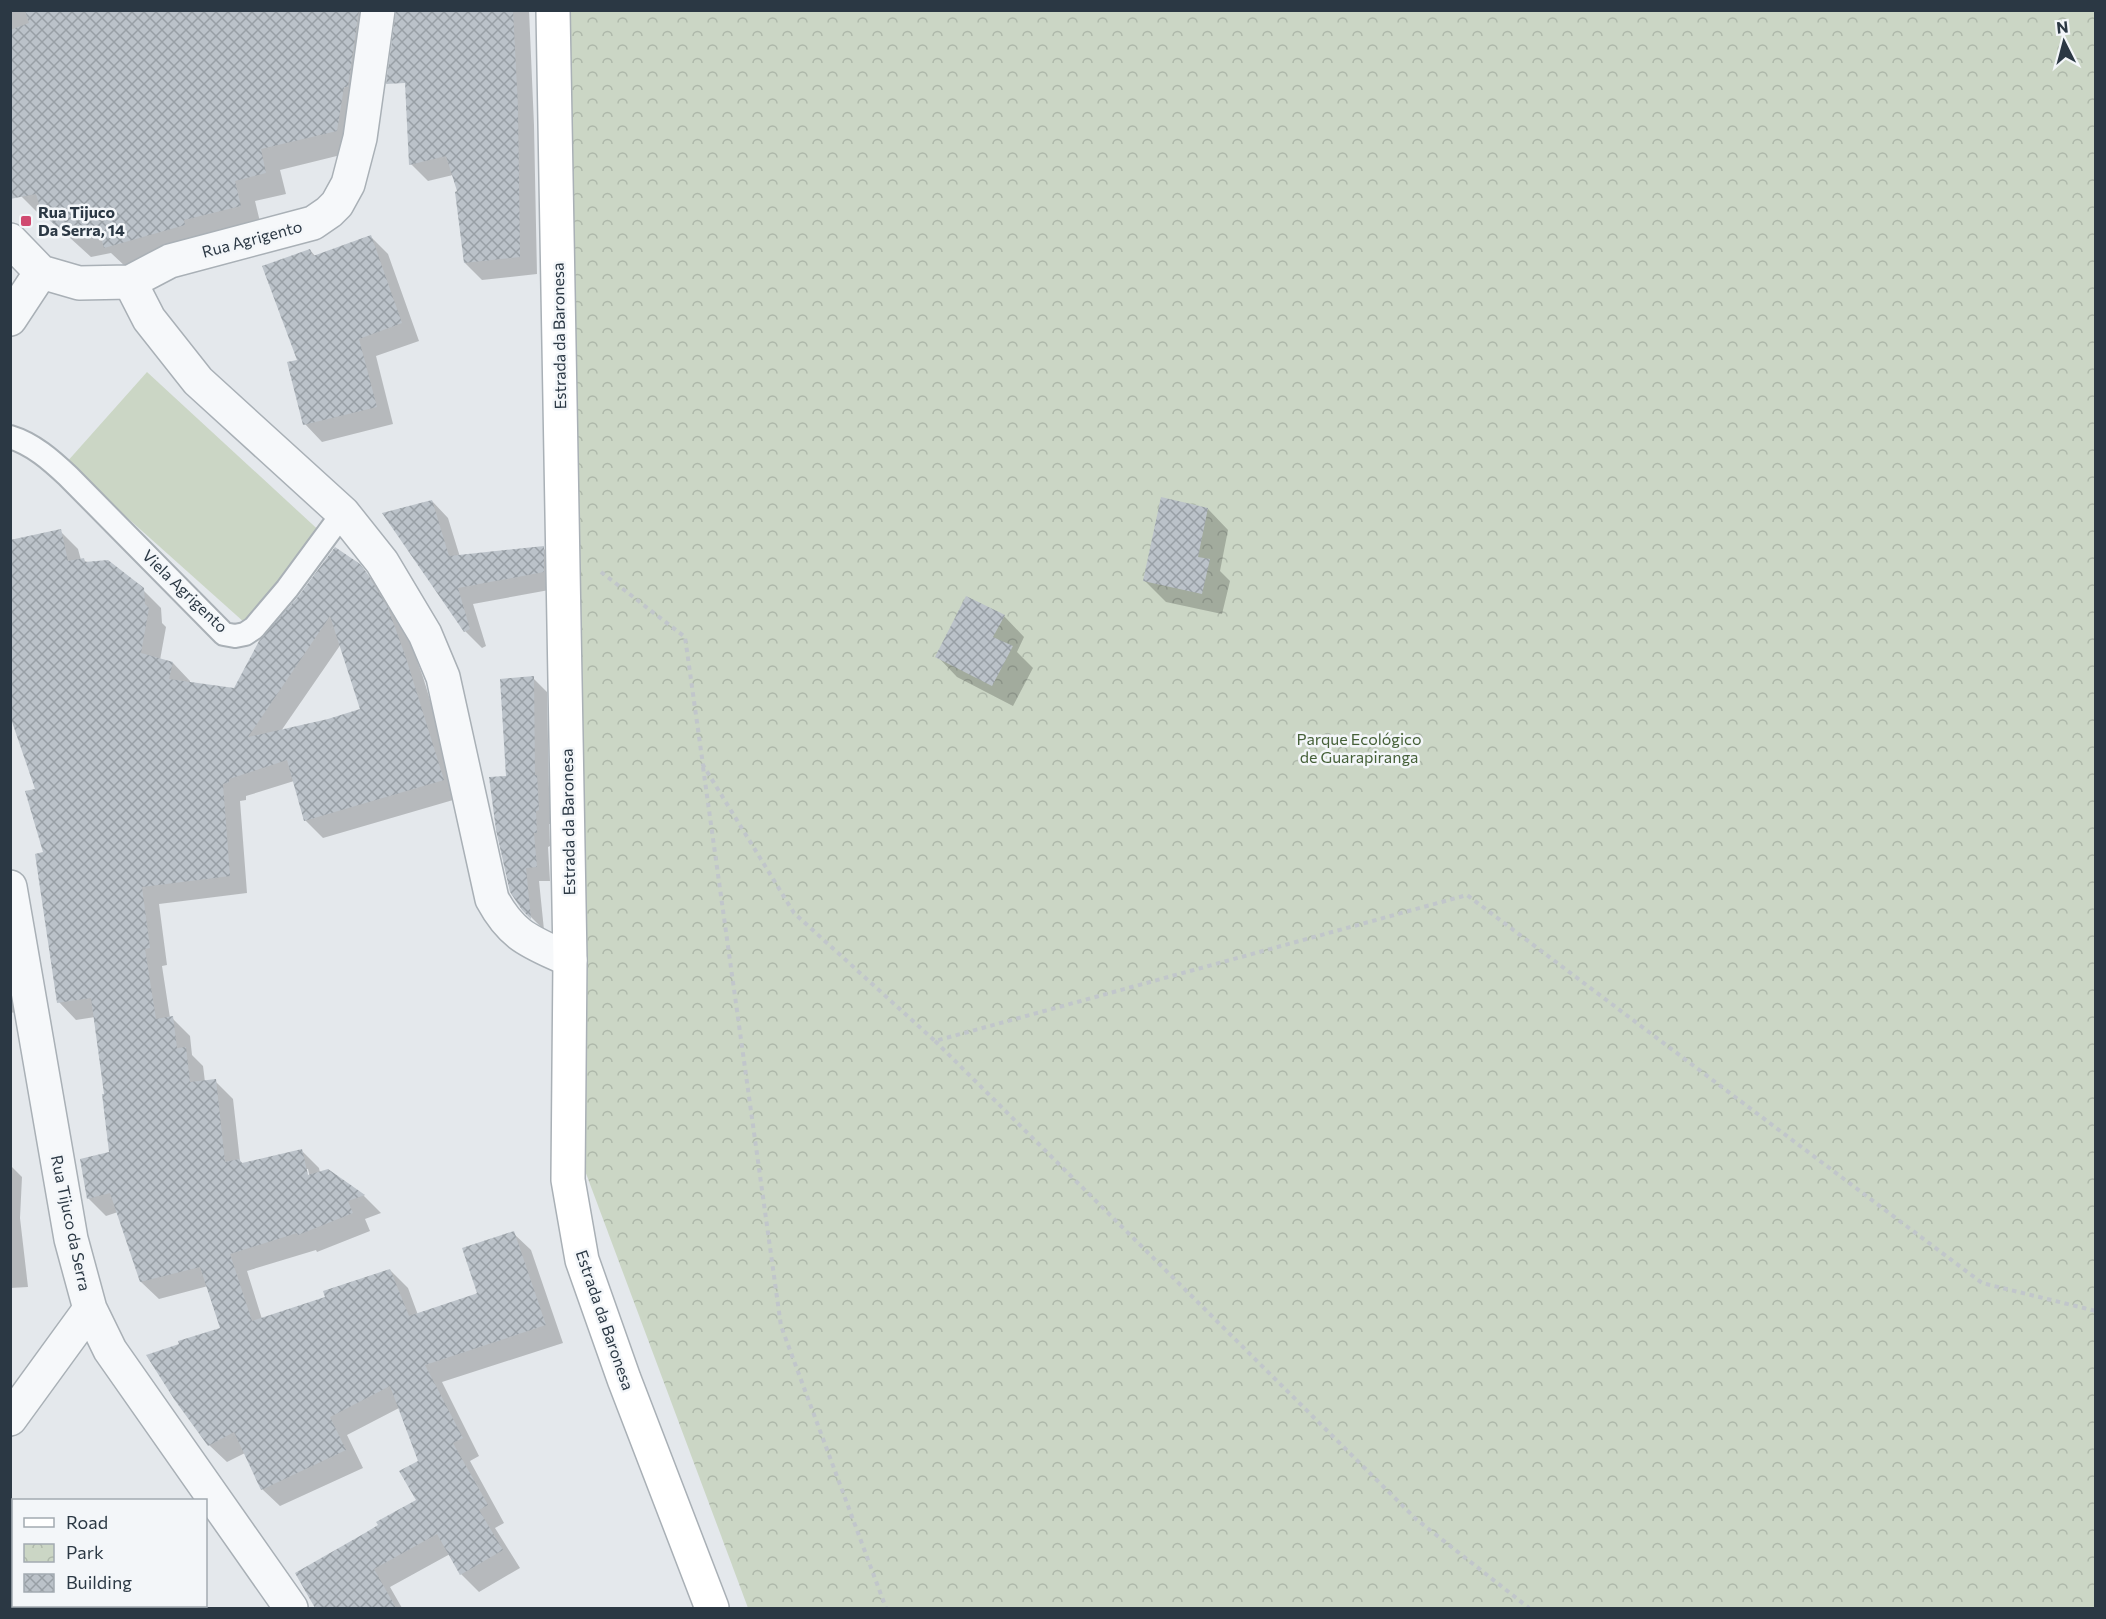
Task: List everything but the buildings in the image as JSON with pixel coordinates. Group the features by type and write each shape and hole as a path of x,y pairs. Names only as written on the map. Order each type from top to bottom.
{"main road":[{"name":"Estrada da Baronesa","path":"553,10 570,960 568,1180 582,1260 624,1379 712,1608"}],"street":[{"name":"Rua Agrigento","path":"41,272 79,283 130,282 170,261 313,223 329,212 337,204 348,184 360,138 378,10"},
{"path":"10,240 41,272 10,319"},
{"path":"130,282 149,319 198,381 343,513 382,562 425,634 443,677 492,899 502,918 523,938 570,960"},
{"name":"Rua Tijuco da Serra","path":"10,887 71,1239 90,1309 110,1350 291,1608"},
{"path":"10,1419 90,1309"}],"lane":[{"name":"Viela Agrigento","path":"10,437 19,439 45,455 90,496 224,634 234,636 245,634 254,628 343,513"}],"path":[{"path":"563,542 685,638 781,1326 886,1608"},
{"path":"702,765 794,913 935,1041 1416,1519 1529,1608"},
{"path":"935,1041 1467,895 1982,1283 2096,1311"}],"green space":[{"name":"Parque Ecológico de Guarapiranga","path":"564,11 2095,11 2095,1608 748,1608 584,1168"},
{"path":"147,372 325,536 245,623 66,463"}],"place":[{"name":"Rua Tijuco Da Serra, 14","path":"26,221"}]}
